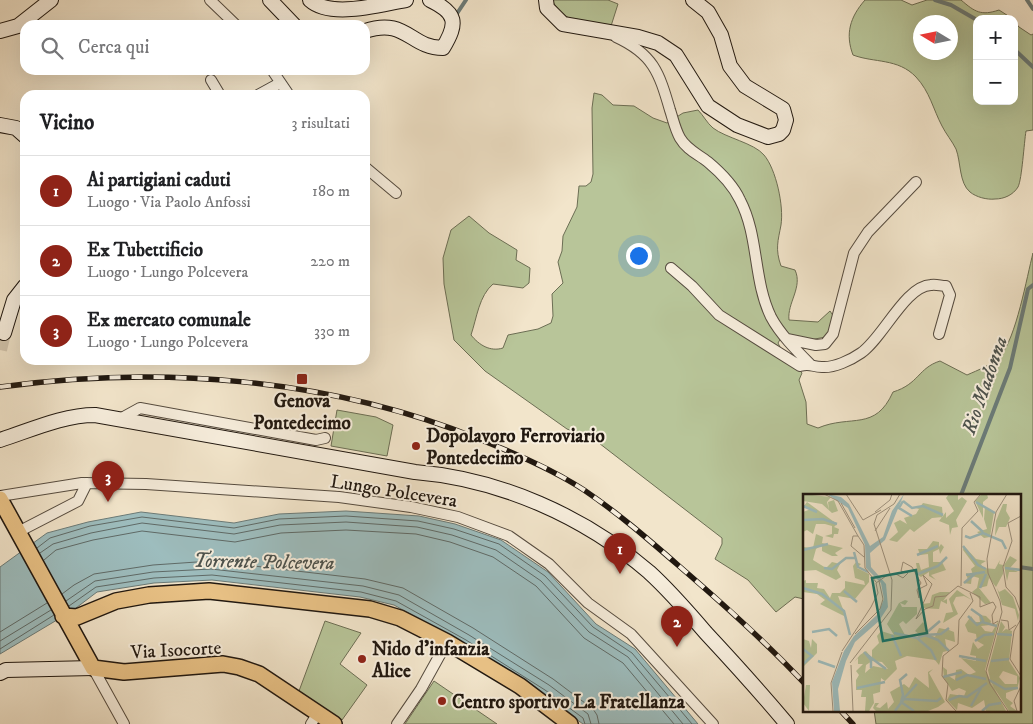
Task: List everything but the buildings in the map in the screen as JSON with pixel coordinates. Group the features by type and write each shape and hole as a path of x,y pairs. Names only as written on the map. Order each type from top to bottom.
{"main road":[{"path":"1,505 70,616 76,640 93,668"},
{"path":"70,616 116,601 149,595 209,590 370,609 400,618 447,642 520,686 570,724"},
{"name":"Via Isocorte","path":"93,668 124,672 214,665 239,667 259,674 315,719 334,724"}],"street":[{"path":"26,20 51,0"},
{"path":"210,0 231,20"},
{"path":"270,0 289,20"},
{"path":"310,0 315,4 335,10 406,0"},
{"path":"371,29 394,28 407,33 429,48 443,48 452,34 454,20 448,8 430,0"},
{"path":"546,0 547,8 563,24 658,43 676,55 708,106 737,125 768,137 779,134 783,130 786,120 782,109 745,86 730,66 721,35 708,12 693,0"},
{"path":"0,31 20,24"},
{"path":"606,32 632,44 645,54 662,81 675,127 681,139 694,154 713,167 739,198 748,217 764,297 772,318 787,339 810,364"},
{"path":"275,75 285,90"},
{"path":"211,80 217,90"},
{"path":"267,90 280,83"},
{"path":"0,125 16,128 20,132"},
{"path":"370,171 396,193"},
{"path":"787,339 825,344 833,334 854,253 868,232 916,182"},
{"path":"671,268 692,286 720,315 737,328 800,366 810,364 822,367 839,364 861,353 877,338 898,308 912,294 929,284 946,286 950,295 939,334"},
{"path":"4,333 14,300 20,292"},
{"path":"120,419 140,408 316,440 326,438"},
{"path":"0,440 81,415 120,419 376,465 453,475 531,500 606,539 649,572 671,593 787,724"},
{"path":"18,532 78,502 85,483"},
{"name":"Lungo Polcevera","path":"1,505 85,483 146,484 339,497 411,507 458,517 509,536 550,564 588,603 631,634 713,724"},
{"path":"397,724 421,689 447,642"},
{"path":"0,673 6,670 93,668 124,724"}],"green space":[{"path":"552,0 608,0 618,4 611,26 584,23 570,18 557,8"},
{"path":"865,0 901,0 912,5 927,0 961,0 978,12 987,13 999,10 1007,15 973,15 973,105 1018,105 1018,26 1031,35 1033,34 1033,130 1026,131 1022,169 1018,187 1014,192 998,199 985,199 978,197 966,188 956,149 942,126 925,89 916,77 909,71 894,64 853,55 849,33 856,13"},
{"path":"594,93 602,95 613,105 634,106 653,118 667,123 683,113 698,110 713,128 754,147 764,155 775,178 781,208 782,217 778,245 779,260 781,266 795,270 797,276 789,320 818,322 830,311 834,317 834,324 825,337 810,340 782,336 778,343 802,373 799,380 806,402 807,424 818,428 830,424 861,420 878,413 893,392 902,389 927,368 940,361 967,375 993,362 1006,348 1011,336 1033,253 1033,724 876,724 874,712 1020,712 1020,494 803,494 803,599 795,597 776,612 748,580 715,559 722,544 722,538 595,440 567,429 485,371 454,340 444,284 443,258 451,230 469,216 489,233 517,250 516,260 530,268 529,283 523,288 493,284 488,289 481,301 471,335 485,347 498,349 503,348 508,335 538,329 551,323 553,316 552,294 563,283 558,262 562,251 563,236 577,207 579,186 586,186 591,182 593,174 592,108"},
{"path":"337,410 376,417 393,425 387,456 331,446"},
{"path":"325,621 361,633 340,664 367,685 342,720 299,691"},
{"name":"Centro sportivo La Fratellanza","path":"434,681 497,724 405,724"}],"water":[{"name":"Torrente Polcevera","path":"346,511 419,516 455,524 501,540 548,572 596,624 635,649 698,724 583,724 542,694 463,644 394,605 360,597 212,580 154,583 97,592 72,611 0,654 0,567 47,533 88,522 141,512 234,523 279,514"}],"waterway":[{"path":"456,15 466,0"},
{"path":"935,0 951,5 973,18"},
{"path":"1027,0 1033,9"},
{"path":"1018,53 1033,67"},
{"name":"Rio Madonna","path":"961,494 1010,368 1028,289 1033,285"},
{"path":"1020,567 1033,569"}],"tunnel":[{"path":"0,350 4,333"}],"railway":[{"path":"0,387 60,380 121,377 243,382 303,390 363,402 422,418 519,456 546,468 584,490 633,526 727,608 803,682"},
{"path":"842,712 853,724"}],"place":[{"name":"Genova Pontedecimo","path":"302,379"},
{"name":"Dopolavoro Ferroviario Pontedecimo","path":"416,446"},
{"name":"Ex mercato comunale","path":"108,502"},
{"name":"Ai partigiani caduti","path":"620,574"},
{"name":"Ex Tubettificio","path":"677,647"},
{"name":"Nido d'infanzia Alice","path":"362,659"},
{"name":"Centro sportivo La Fratellanza","path":"442,701"}]}
